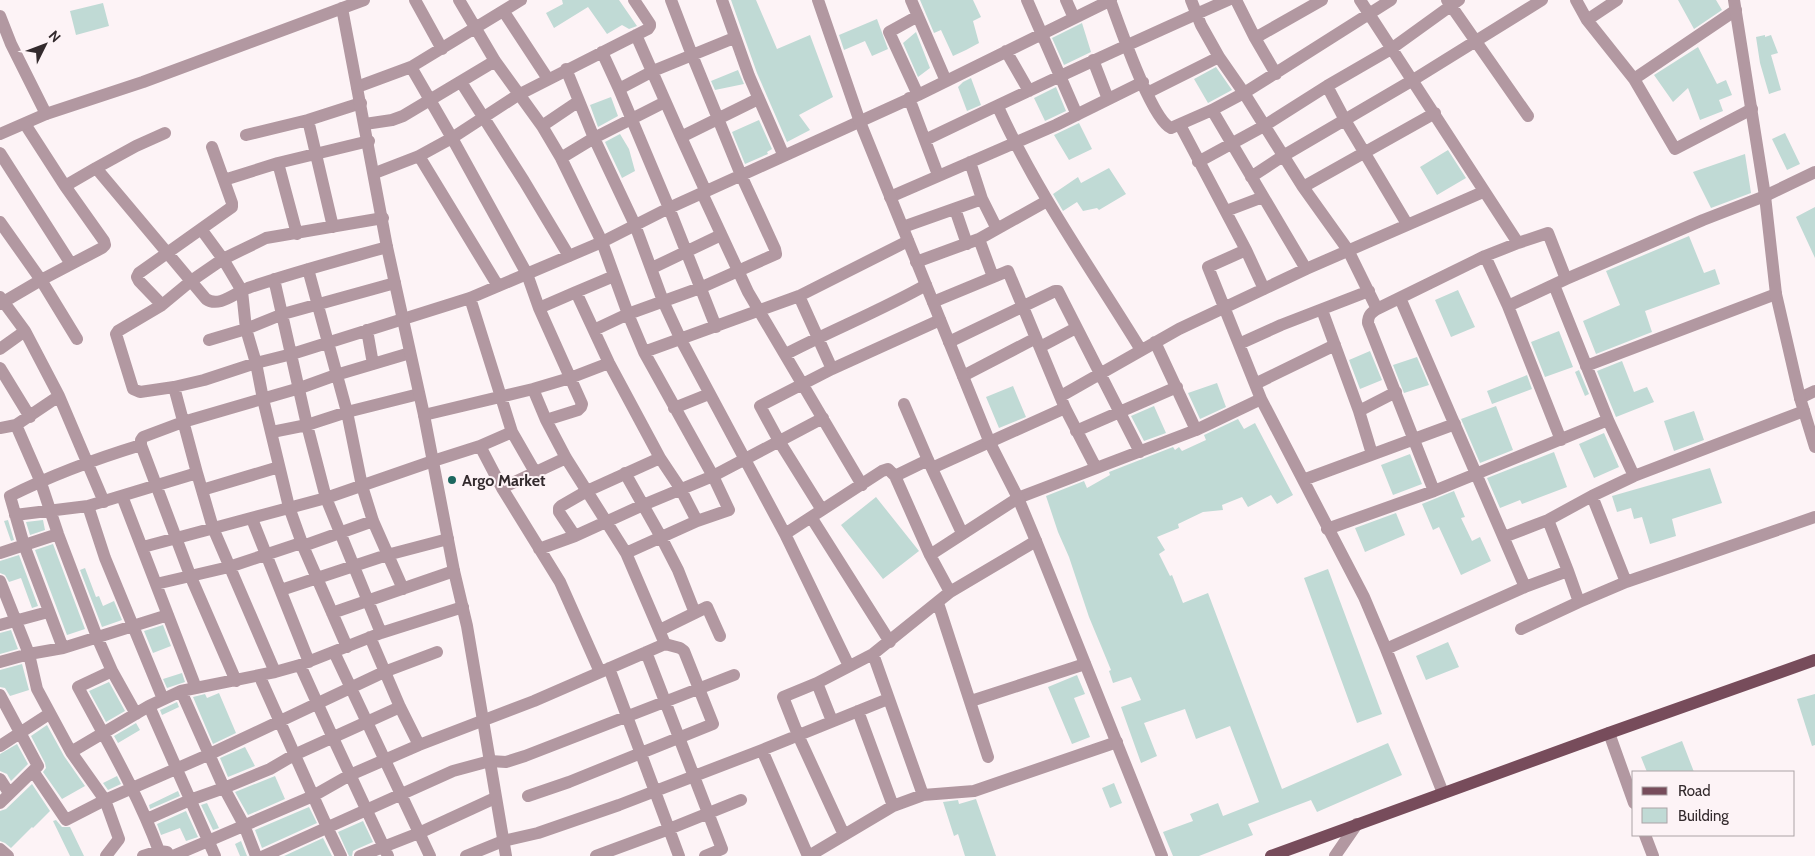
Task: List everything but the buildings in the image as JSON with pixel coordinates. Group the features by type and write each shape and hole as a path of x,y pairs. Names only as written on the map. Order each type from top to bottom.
{"main road":[{"path":"1271,856 1815,660"}],"street":[{"path":"0,134 46,114 143,82 341,4 364,0"},
{"path":"415,0 442,49"},
{"path":"460,0 495,61 542,126 561,158 602,242 644,352 729,510 661,536 626,553"},
{"path":"357,86 411,66 504,12 521,0"},
{"path":"374,173 419,156 452,138 518,95 650,26 634,0"},
{"path":"594,330 628,314 700,288 776,254 741,175 671,0"},
{"path":"722,0 734,38 758,99 784,154"},
{"path":"818,0 860,122 916,262 990,442 1018,498 1036,541 1162,856"},
{"path":"911,0 946,81"},
{"path":"1027,0 1078,115"},
{"path":"1066,0 1074,18"},
{"path":"382,218 266,238 224,259 191,281 162,306 118,331 116,338 133,389 136,392 174,387 204,380 470,298 602,242 784,154 860,122 1110,0 1145,88 1167,126 1171,128 1244,93 1391,0"},
{"path":"1190,0 1219,57 1303,187 1348,250 1377,309"},
{"path":"925,140 998,107 1093,60 1228,0"},
{"path":"1236,0 1276,74"},
{"path":"1255,38 1322,0"},
{"path":"1360,0 1435,114 1483,192 1518,243"},
{"path":"1251,177 1542,0"},
{"path":"1576,0 1587,20 1634,79 1675,149 1752,109"},
{"path":"1587,20 1617,0"},
{"path":"1198,162 1264,126 1327,86 1391,49 1452,2 1475,41 1528,116"},
{"path":"341,4 369,141 387,247 424,415 454,571 463,607 506,856"},
{"path":"1634,79 1735,5 1766,196 1776,294 1800,398 1815,447"},
{"path":"504,12 548,79"},
{"path":"0,16 11,44 46,114"},
{"path":"918,16 889,32 913,96 925,140 938,175"},
{"path":"636,34 682,137 721,235 738,272 862,485"},
{"path":"619,89 652,71 734,38"},
{"path":"1006,51 1029,91"},
{"path":"602,52 633,120 716,327"},
{"path":"890,197 1078,115 1108,100 1145,88 1219,57"},
{"path":"1093,60 1108,100"},
{"path":"365,124 392,120 403,116 495,61"},
{"path":"411,66 527,274 539,308 582,404 581,407 546,420"},
{"path":"566,70 594,138 635,225 663,301 681,340 743,459 785,534 849,666"},
{"path":"461,82 569,256"},
{"path":"1327,86 1407,224"},
{"path":"682,137 758,99"},
{"path":"542,126 579,101"},
{"path":"561,158 594,138 633,120 665,102"},
{"path":"246,134 308,120 361,103"},
{"path":"998,107 1014,143 1047,201 1141,350"},
{"path":"1212,110 1306,269"},
{"path":"1303,187 1435,114"},
{"path":"308,120 333,227"},
{"path":"25,124 105,245 1,301 25,332 59,396 104,502"},
{"path":"1180,125 1246,250 1264,289"},
{"path":"65,186 136,146 166,133"},
{"path":"224,180 278,163 369,141"},
{"path":"162,306 137,277 166,253 232,207 212,147"},
{"path":"0,153 71,264"},
{"path":"419,156 498,286"},
{"path":"970,162 982,199 997,228"},
{"path":"278,163 297,234"},
{"path":"96,168 206,300 211,302 216,303 274,279 387,247"},
{"path":"1508,306 1554,284 1703,220 1766,196 1815,172"},
{"path":"895,476 990,442 1063,402 1101,373 1155,342 1306,269 1483,192"},
{"path":"1226,211 1264,197"},
{"path":"903,227 982,199"},
{"path":"916,262 973,242 1047,201"},
{"path":"955,209 993,277"},
{"path":"0,222 41,280 77,338"},
{"path":"201,229 224,259 242,291 246,329 256,363 289,507 316,578 347,647"},
{"path":"1434,491 1368,323 1371,313 1485,256 1545,233 1548,233 1566,279"},
{"path":"652,268 721,235"},
{"path":"644,352 799,296 908,241"},
{"path":"1246,250 1208,267 1261,399 1364,597 1442,793"},
{"path":"1485,256 1508,306 1561,440"},
{"path":"308,269 347,412 362,486 373,521 403,589"},
{"path":"933,302 1008,271 1063,402 1096,468"},
{"path":"539,308 614,276"},
{"path":"274,279 326,498 367,601 384,672 419,745"},
{"path":"209,340 246,329 283,314 395,283"},
{"path":"1554,284 1608,420 1634,476"},
{"path":"786,354 818,337 869,315 926,285"},
{"path":"949,342 1058,291 1140,452"},
{"path":"1240,344 1281,325 1369,291"},
{"path":"576,292 609,363 660,458 680,488 697,521"},
{"path":"1586,366 1776,294"},
{"path":"799,296 832,369"},
{"path":"470,298 512,432 535,472"},
{"path":"1400,298 1525,587"},
{"path":"1322,310 1359,411 1372,454"},
{"path":"890,642 816,514 760,406 832,369 940,320"},
{"path":"963,376 1038,342 1076,328"},
{"path":"367,330 374,364"},
{"path":"0,349 25,332"},
{"path":"1155,342 1196,430"},
{"path":"1255,384 1306,358 1335,346"},
{"path":"236,680 190,575 140,445 141,440 143,437 183,422 410,353"},
{"path":"424,415 533,390 609,363"},
{"path":"0,368 30,417"},
{"path":"174,387 213,528 275,672"},
{"path":"1076,431 1177,387"},
{"path":"533,390 566,458 626,553 666,644"},
{"path":"1800,398 1815,391"},
{"path":"1359,411 1396,392"},
{"path":"272,432 419,394"},
{"path":"674,408 709,394"},
{"path":"0,428 16,425 59,396"},
{"path":"930,555 1018,498 1196,430 1261,399"},
{"path":"904,404 962,533"},
{"path":"1504,537 1548,520 1634,476 1804,411"},
{"path":"539,549 575,536 680,488 712,476 823,418"},
{"path":"1327,529 1434,491 1608,420"},
{"path":"1303,480 1455,424"},
{"path":"16,425 40,480 58,534 97,637 112,671 136,714"},
{"path":"143,547 326,498 433,460 480,446 512,432"},
{"path":"63,648 48,612 15,515 5,498 40,480 140,445"},
{"path":"480,446 502,488 560,582 627,717 679,856"},
{"path":"502,488 566,458"},
{"path":"575,536 559,512 559,508 587,491 660,458"},
{"path":"202,490 279,467"},
{"path":"785,534 888,470 895,476 930,555 950,592"},
{"path":"15,515 49,509 88,506 197,473"},
{"path":"625,473 678,570 695,614"},
{"path":"122,496 196,688"},
{"path":"1592,496 1626,582"},
{"path":"88,506 105,558 163,699"},
{"path":"1521,629 1626,582 1815,516"},
{"path":"252,519 281,590 317,704 386,851"},
{"path":"1548,520 1579,602"},
{"path":"156,584 229,567 373,521"},
{"path":"0,554 58,534"},
{"path":"281,590 388,555 448,539"},
{"path":"844,835 798,735 784,697 817,683 873,654 950,592 1036,541"},
{"path":"332,613 454,571"},
{"path":"1386,649 1525,587 1568,571"},
{"path":"0,581 29,654 37,689 71,752 105,800 120,839 106,856"},
{"path":"938,603 988,757"},
{"path":"71,752 148,706 181,691 275,672 305,663 375,635 463,607"},
{"path":"660,630 707,607 720,636"},
{"path":"0,625 48,612"},
{"path":"0,662 29,654 63,648 168,615"},
{"path":"143,856 166,851 174,856 313,796 350,775 419,745 534,701 666,644 680,648 684,652 713,724 569,782 528,796"},
{"path":"334,652 430,856"},
{"path":"34,771 66,820 105,800 210,754 384,672 437,652"},
{"path":"646,652 722,849 705,856"},
{"path":"873,654 923,795"},
{"path":"971,702 1086,664"},
{"path":"112,671 78,687 133,789 159,852"},
{"path":"259,675 327,827 342,856"},
{"path":"264,856 401,795 432,779 490,761 506,762 525,756 734,675"},
{"path":"817,683 832,721"},
{"path":"181,691 224,788 244,825 256,856"},
{"path":"0,696 38,766 0,803"},
{"path":"466,856 503,841 538,833 655,791 888,699"},
{"path":"148,706 215,856"},
{"path":"147,819 270,769 294,755 400,707"},
{"path":"858,711 893,806"},
{"path":"0,746 49,714"},
{"path":"1609,733 1632,797"},
{"path":"762,750 809,856 893,806 923,795 974,791 1117,742"},
{"path":"0,779 9,793"},
{"path":"360,856 386,851 419,833 495,798"},
{"path":"596,856 741,800"},
{"path":"1335,856 1357,824"},
{"path":"1645,836 1652,856"},
{"path":"0,849 8,856"}],"place":[{"name":"Argo Market","path":"452,480"}]}
